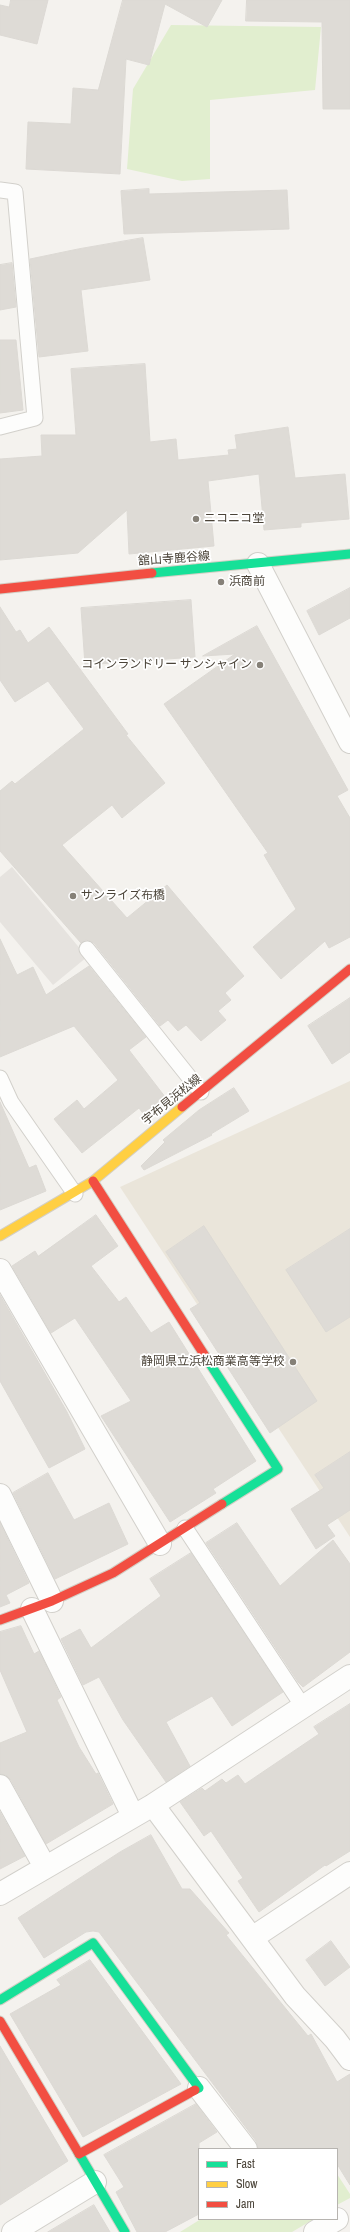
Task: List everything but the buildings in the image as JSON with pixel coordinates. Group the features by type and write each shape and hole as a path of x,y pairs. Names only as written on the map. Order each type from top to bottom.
{"street":[{"name":"舘山寺鹿谷線","path":"0,588 106,576 258,564 350,554"},
{"path":"258,564 350,742"},
{"name":"宇布見浜松線","path":"0,1236 75,1194 93,1181 350,969"},
{"path":"0,1620 52,1601 113,1573 278,1468 93,1181"},
{"path":"0,1270 160,1544"},
{"path":"0,1495 52,1601"},
{"path":"32,1609 133,1816"},
{"path":"0,1894 45,1867 70,1855 153,1805 304,1708 350,1676"},
{"path":"0,1786 45,1867"},
{"path":"153,1805 295,1996 342,2033 350,2059"},
{"path":"252,1938 350,1873"},
{"path":"0,2000 93,1943 199,2088 245,2148"},
{"path":"0,2022 125,2232"},
{"path":"79,2154 199,2088"},
{"path":"13,2232 95,2182"},
{"path":"338,2218 350,2211"},
{"path":"315,2232 335,2220"}],"lane":[{"path":"0,190 15,192 35,418 0,427"},
{"path":"87,949 201,1092"},
{"path":"0,1078 6,1104 75,1194"},
{"path":"185,1528 304,1708"}],"shaded area":[{"path":"12,867 87,957 53,985 0,922 0,877"},
{"name":"静岡県立浜松商業高等学校","path":"350,1081 350,1537 120,1187"}],"green space":[{"path":"171,25 321,27 315,90 210,100 210,179 182,181 127,169 133,89"},
{"path":"338,2176 350,2194 350,2198 338,2204"},
{"path":"199,2220 312,2220 292,2232 180,2232"}],"traffic: fast":[{"path":"152,573 350,554"},
{"path":"205,1356 278,1469 222,1504"},
{"path":"0,2000 93,1943 199,2088 195,2090"},
{"path":"78,2152 125,2232"}],"traffic: slow":[{"path":"0,1236 93,1181 182,1107"}],"traffic: jam":[{"path":"0,589 152,573"},
{"path":"182,1107 350,969"},
{"path":"93,1181 205,1356"},
{"path":"0,1620 52,1601 113,1573 222,1504"},
{"path":"0,2021 78,2152"},
{"path":"79,2154 195,2090"}],"place":[{"name":"ニコニコ堂","path":"196,519"},
{"name":"浜商前","path":"221,582"},
{"name":"コインランドリー サンシャイン","path":"260,665"},
{"name":"サンライズ布橋","path":"73,896"},
{"name":"静岡県立浜松商業高等学校","path":"293,1362"}]}
